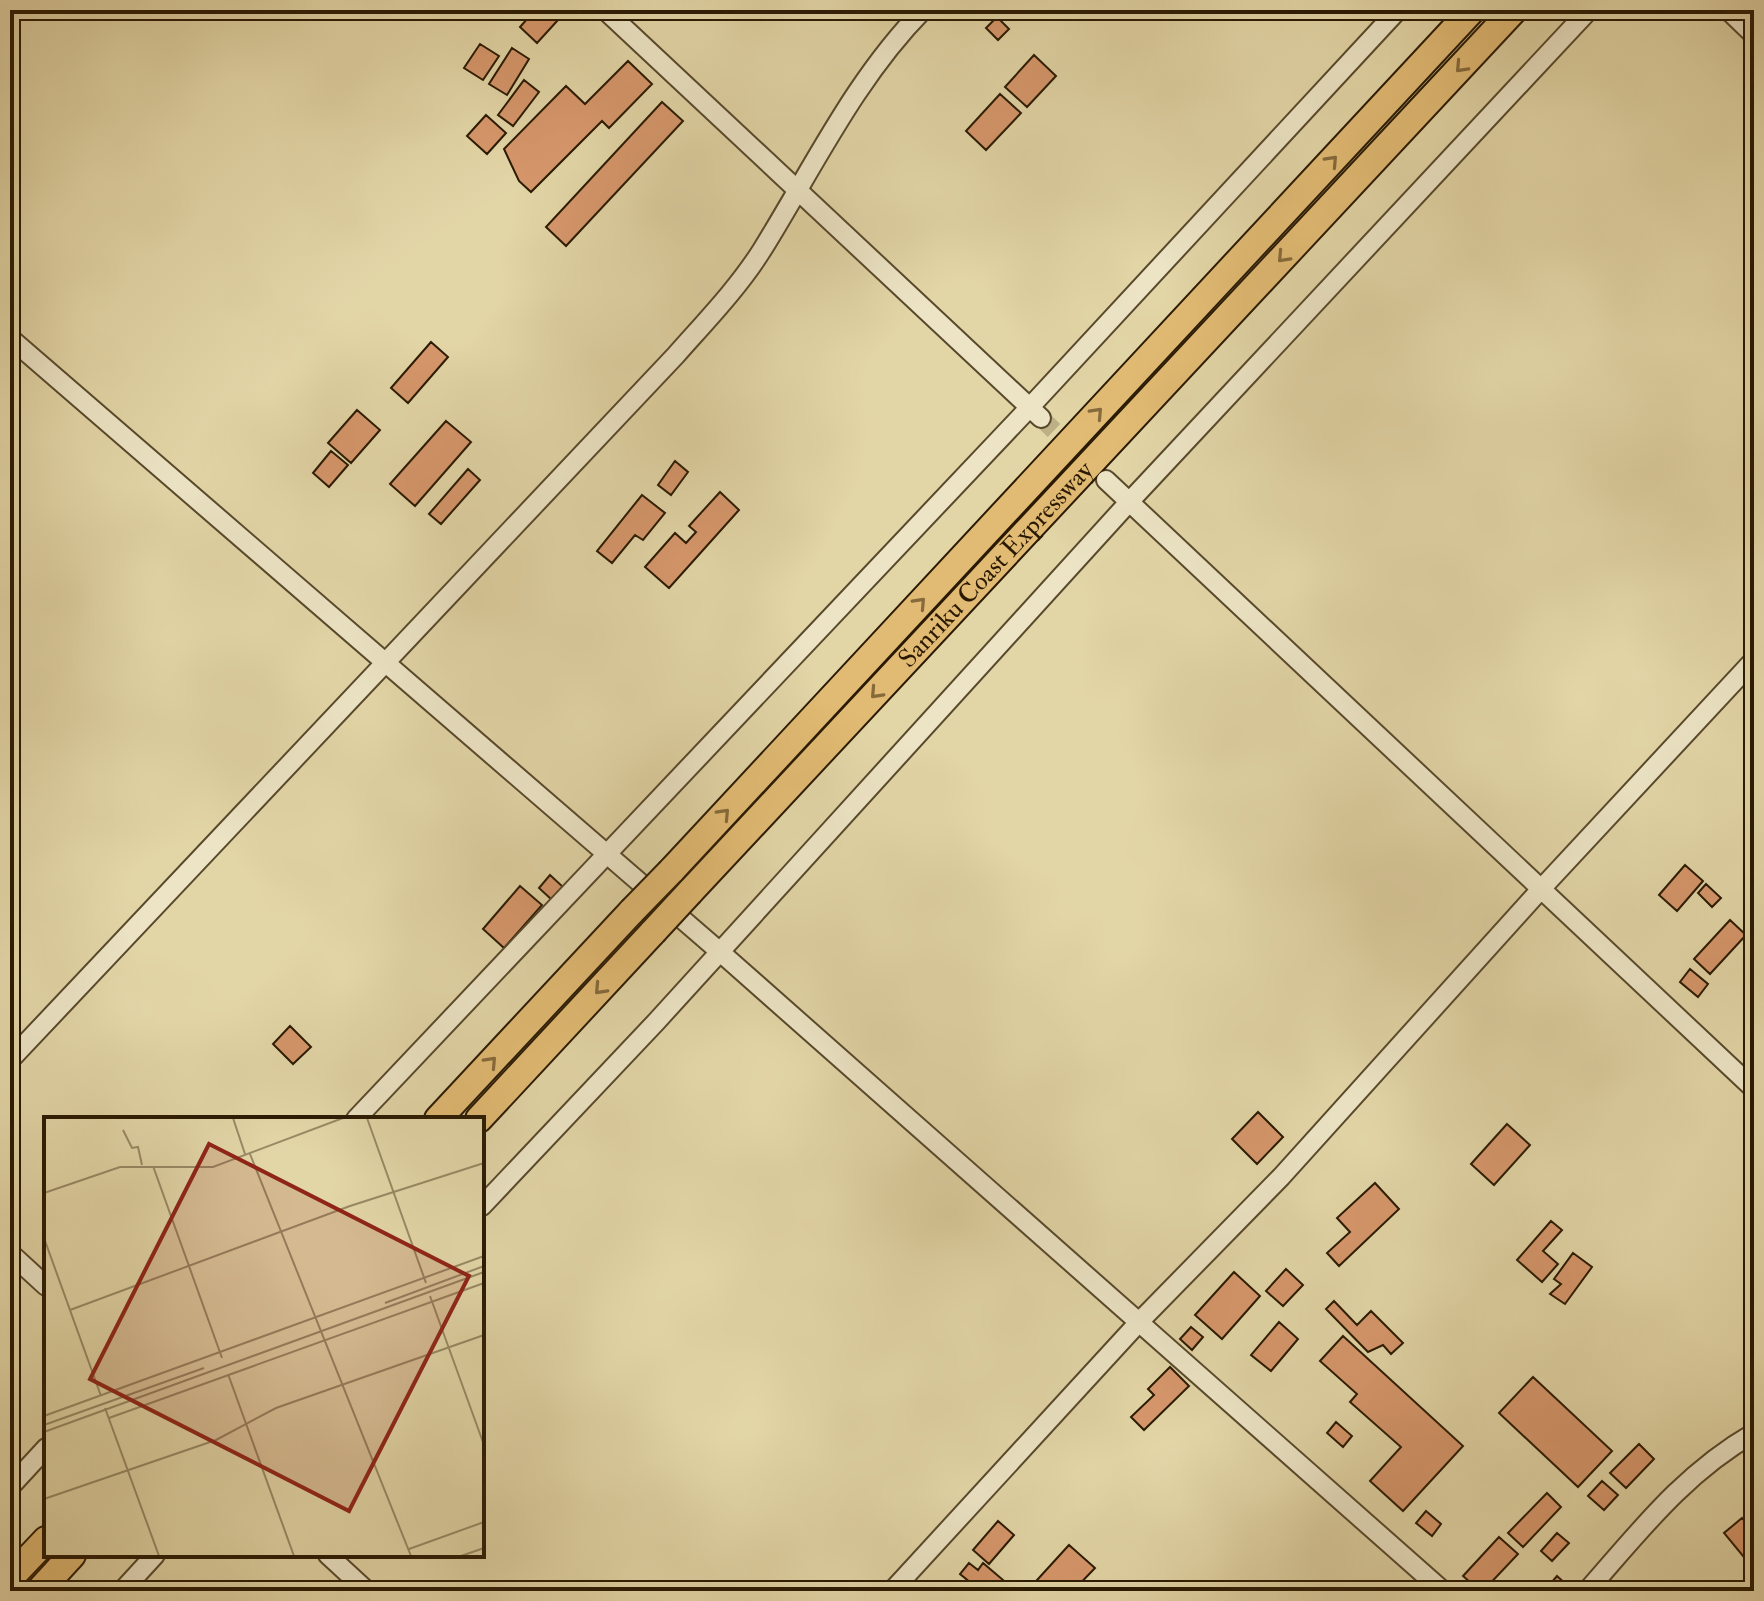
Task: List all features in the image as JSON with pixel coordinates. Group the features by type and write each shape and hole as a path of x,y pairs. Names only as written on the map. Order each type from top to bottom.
{"highway":[{"name":"Sanriku Coast Expressway","path":"440,1117 1472,10"},
{"name":"Sanriku Coast Expressway","path":"481,1117 1514,10"},
{"path":"10,1578 44,1542"},
{"path":"39,1591 70,1557"}],"street":[{"path":"605,10 1035,412"},
{"path":"10,1060 666,366 720,305 760,252 875,66 923,10"},
{"path":"358,1117 607,854 1035,412 1398,10"},
{"path":"484,1204 656,1022 1130,501 1589,10"},
{"path":"1728,10 1754,35"},
{"path":"10,338 719,951 1443,1591"},
{"path":"1106,480 1754,1089"},
{"path":"892,1591 1140,1321 1281,1177 1541,889 1754,660"},
{"path":"10,1253 44,1284"},
{"path":"1587,1591 1681,1485 1730,1447 1754,1433"},
{"path":"10,1487 44,1450"},
{"path":"122,1591 153,1557"},
{"path":"330,1557 367,1591"}],"building":[{"path":"535,10 547,10 558,20 537,43 520,27"},
{"path":"997,17 1009,29 998,40 986,28"},
{"path":"480,44 499,56 483,80 464,68"},
{"path":"512,48 529,59 507,95 489,84"},
{"path":"1034,55 1056,76 1027,107 1005,87"},
{"path":"628,61 652,84 609,128 602,121 531,192 519,181 504,149 566,86 585,104"},
{"path":"524,80 539,92 513,126 498,115"},
{"path":"1000,94 1021,113 986,150 966,131"},
{"path":"662,102 683,121 566,246 546,227"},
{"path":"486,115 506,133 487,154 467,136"},
{"path":"431,342 448,357 408,403 391,388"},
{"path":"357,410 380,430 351,463 328,443"},
{"path":"446,421 471,442 415,506 390,484"},
{"path":"331,451 348,465 329,487 313,473"},
{"path":"675,461 688,472 671,495 658,485"},
{"path":"468,469 480,480 441,524 429,514"},
{"path":"720,492 739,510 669,588 645,567 675,533 686,543 696,532 689,526"},
{"path":"642,495 665,513 643,540 635,535 612,563 597,551"},
{"path":"1685,865 1703,881 1677,911 1659,895"},
{"path":"550,875 563,887 552,900 539,888"},
{"path":"1706,884 1721,898 1712,907 1698,893"},
{"path":"520,886 542,905 504,948 483,929"},
{"path":"1730,920 1746,935 1710,974 1694,959"},
{"path":"1690,969 1708,984 1698,997 1680,982"},
{"path":"290,1026 311,1047 293,1064 273,1044"},
{"path":"1258,1112 1283,1137 1257,1164 1232,1139"},
{"path":"1507,1124 1530,1145 1494,1185 1471,1164"},
{"path":"1375,1183 1399,1209 1339,1266 1327,1253 1350,1232 1337,1218"},
{"path":"1551,1221 1562,1230 1543,1251 1558,1264 1542,1282 1517,1260"},
{"path":"1573,1253 1592,1267 1565,1304 1550,1294 1561,1284 1554,1279"},
{"path":"1286,1269 1303,1285 1283,1306 1266,1291"},
{"path":"1234,1272 1260,1296 1222,1339 1195,1315"},
{"path":"1334,1301 1357,1325 1371,1311 1403,1343 1391,1354 1383,1345 1368,1352 1326,1309"},
{"path":"1279,1322 1298,1339 1271,1371 1251,1355"},
{"path":"1191,1327 1203,1337 1192,1350 1180,1339"},
{"path":"1343,1336 1463,1446 1403,1511 1370,1481 1401,1447 1350,1402 1357,1394 1320,1361"},
{"path":"1170,1367 1189,1386 1144,1430 1131,1417 1154,1395 1148,1389"},
{"path":"1533,1377 1612,1451 1578,1487 1499,1413"},
{"path":"1336,1422 1352,1436 1343,1447 1327,1433"},
{"path":"1639,1444 1654,1459 1626,1488 1610,1473"},
{"path":"1602,1481 1618,1495 1604,1510 1588,1496"},
{"path":"1547,1493 1561,1507 1523,1547 1508,1533"},
{"path":"1426,1511 1441,1524 1432,1536 1416,1523"},
{"path":"1742,1518 1754,1533 1754,1557 1748,1562 1724,1533"},
{"path":"998,1521 1014,1535 989,1564 973,1550"},
{"path":"1557,1533 1569,1543 1552,1561 1541,1551"},
{"path":"1499,1537 1518,1554 1480,1591 1463,1576"},
{"path":"1069,1545 1095,1568 1073,1591 1027,1591"},
{"path":"969,1563 978,1570 983,1563 1016,1591 981,1591 960,1574"},
{"path":"1557,1576 1566,1584 1560,1591 1530,1591 1538,1582 1546,1589"}],"tunnel":[{"path":"1041,418 1106,480"}]}
